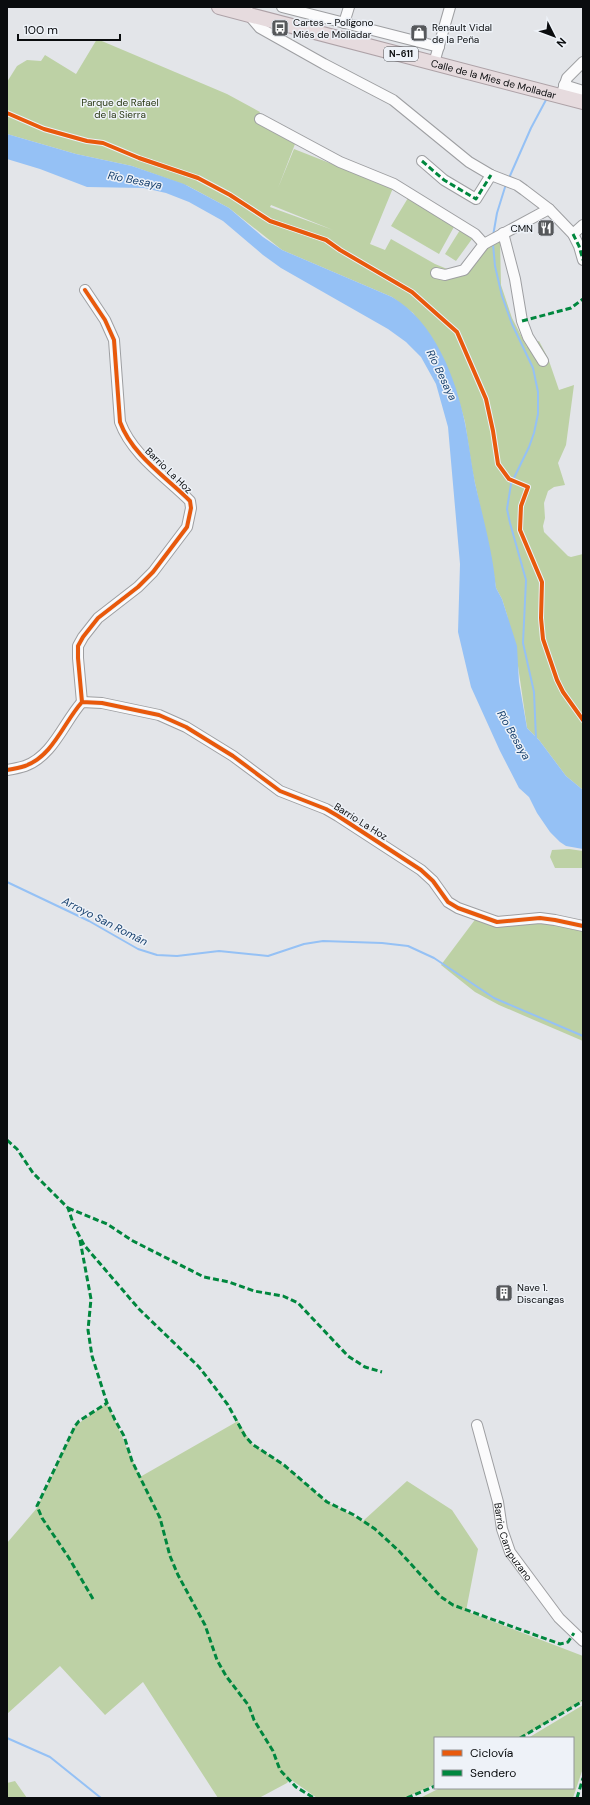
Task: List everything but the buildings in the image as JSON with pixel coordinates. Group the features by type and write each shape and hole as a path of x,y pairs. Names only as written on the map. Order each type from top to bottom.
{"highway":[{"name":"Calle de la Mies de Molladar","path":"219,7 247,11 434,63 563,91 583,102"}],"street":[{"path":"282,7 438,47"},
{"path":"344,23 349,7"},
{"path":"434,63 450,7"},
{"path":"247,11 260,28 393,100 406,108 457,153 491,175 517,185 549,209 573,234 579,246 583,260"},
{"path":"583,62 568,78 563,91 583,91"},
{"path":"260,119 340,162 394,184 475,234 485,243"},
{"path":"422,161 444,180 476,199 491,175"},
{"path":"436,273 445,275 464,270 485,243 549,209"},
{"path":"573,234 583,225"},
{"path":"500,235 515,279 522,321 528,337 543,361"},
{"name":"Barrio La Hoz","path":"85,290 105,320 114,340 120,422 123,430 138,451 190,501 191,508 187,527 153,572 138,587 98,618 83,637 78,646 78,672 82,702 102,703 158,715 186,727 238,760 280,791 326,809 422,870 433,881 448,902 458,908 497,922 540,918 583,926"},
{"path":"7,770 26,766 40,757 51,746 82,702"},
{"name":"Barrio Campuzano","path":"477,1425 498,1502 502,1529 510,1552 560,1618 583,1641"}],"green space":[{"name":"Parque de Rafael de la Sierra","path":"97,39 227,94 260,112 256,123 295,144 278,188 294,149 393,188 370,244 385,250 391,239 435,264 462,275 482,251 500,240 501,285 512,318 527,347 539,341 548,358 559,390 574,385 566,445 558,463 565,485 554,487 548,491 544,503 545,518 543,526 544,532 568,556 571,557 583,554 583,790 566,776 539,740 527,728 518,666 507,615 502,599 496,588 472,469 465,422 457,394 436,345 413,313 392,297 282,250 229,208 188,186 132,166 76,154 7,134 7,82 17,66 27,60 41,61 45,55 76,74","holes":["271,205 333,230 270,207"]},
{"path":"408,198 455,225 439,254 391,226"},
{"path":"460,230 472,239 456,261 445,254"},
{"path":"569,849 583,851 583,868 555,868 550,857 552,850"},
{"path":"477,917 535,920 583,929 583,1041 499,1005 475,992 441,965"},
{"path":"107,1403 140,1477 238,1421 252,1444 284,1465 327,1502 363,1521 407,1481 452,1510 478,1549 466,1611 583,1656 583,1701 523,1737 434,1737 434,1784 405,1798 317,1798 290,1779 287,1783 259,1798 218,1798 143,1682 105,1715 60,1666 7,1714 7,1543 37,1508 75,1426"},
{"path":"583,1705 583,1768 573,1798 420,1798 438,1789 574,1789 574,1737 530,1737"},
{"path":"15,1781 27,1798 7,1798 7,1783"}],"water":[{"name":"Río Besaya","path":"7,134 76,154 132,166 184,184 229,208 263,237 282,250 392,297 407,307 420,320 441,352 456,388 461,406 475,483 495,575 496,588 502,599 517,646 519,682 527,728 539,740 566,776 583,790 583,849 566,846 560,842 550,832 537,813 529,797 519,788 500,751 471,687 458,632 460,564 448,427 436,384 421,357 406,342 388,329 281,268 263,255 223,221 189,202 166,193 144,188 87,187 40,169 7,159"}],"waterway":[{"path":"509,178 531,128 547,98"},
{"path":"493,236 497,213 506,184"},
{"path":"493,244 495,266 502,296 512,324 533,368 538,392 538,414 534,433 511,484 507,509 526,580 523,643 534,692 536,739"},
{"name":"Arroyo San Román","path":"7,882 89,921 138,949 157,955 177,956 219,951 268,956 304,944 323,941 382,943 408,946 434,958 494,998 583,1036"},
{"path":"7,1738 50,1757 101,1798"}],"marked path":[{"path":"422,161 444,180 476,199 491,175"},
{"path":"573,234 579,246 583,260"},
{"path":"522,321 571,308 583,299"},
{"path":"7,1140 17,1149 33,1173 68,1208 74,1226 84,1245 139,1309 199,1367 228,1405 245,1436 252,1444 284,1465 327,1502 354,1515 375,1529 399,1551 441,1597 453,1605 560,1644 568,1642 574,1633"},
{"path":"68,1208 107,1224 133,1241 204,1277 229,1282 254,1291 283,1296 298,1303 348,1356 365,1367 382,1372"},
{"path":"80,1240 91,1299 88,1330 92,1356 107,1403 124,1436 132,1461 160,1518 170,1556 178,1575 205,1625 217,1660 226,1676 249,1706 254,1720 273,1751 280,1770 296,1787 314,1798"},
{"path":"93,1599 69,1558 42,1518 37,1506 75,1426 79,1421 107,1403"},
{"path":"522,1737 583,1701"},
{"path":"577,1798 583,1778"},
{"path":"407,1798 434,1786"}],"cycle path":[{"path":"7,113 44,129 87,141 103,143 139,158 198,178 230,195 270,221 326,240 340,250 412,292 457,332 486,399 498,464 509,479 528,487 521,506 520,530 542,582 541,618 543,639 557,680 563,692 583,720"},
{"path":"82,702 78,646 83,637 98,618 138,587 153,572 187,527 191,508 190,501 150,465 125,434 120,422 114,340 105,320 85,290"},
{"path":"7,770 25,766 43,755 51,747 82,702 102,703 159,715 186,727 233,756 280,791 326,809 338,816 421,870 433,881 448,902 458,908 497,922 540,918 583,926"}],"place":[{"name":"Cartes - Polígono Miés de Molladar","path":"280,28"},
{"name":"Renault Vidal de la Peña","path":"419,33"},
{"name":"CMN","path":"546,228"},
{"name":"Nave 1. Discangas","path":"504,1293"}]}
